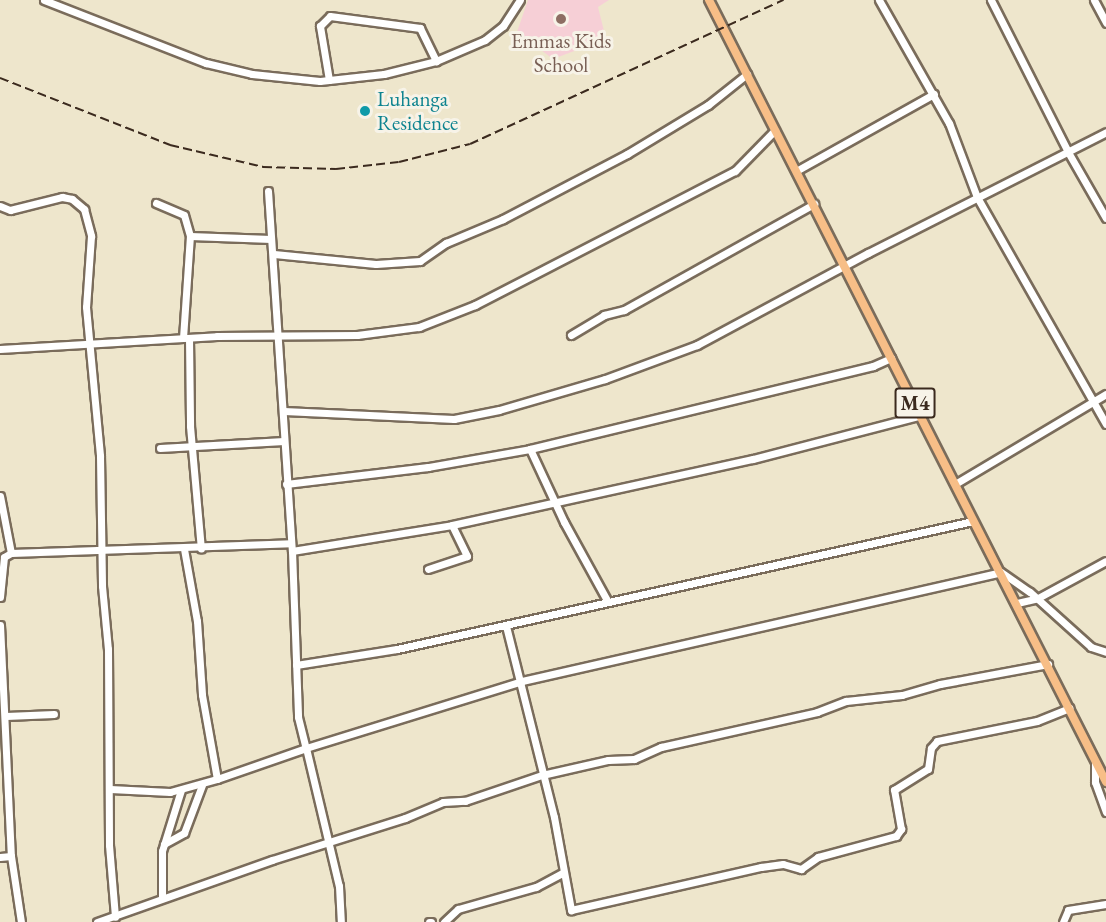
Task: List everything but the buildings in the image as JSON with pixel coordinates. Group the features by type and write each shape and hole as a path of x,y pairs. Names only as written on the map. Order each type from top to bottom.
{"main road":[{"name":"M4","path":"709,0 814,204 843,266 922,415 973,521 1017,603 1106,782"}],"street":[{"path":"44,0 217,66 278,78 329,80 384,75 436,61 494,33 509,19 520,0"},
{"path":"879,0 934,94 977,197 1106,424"},
{"path":"991,0 1068,152 1106,218"},
{"path":"1094,0 1106,23"},
{"path":"329,80 320,26 330,16 420,27 436,61"},
{"path":"274,254 365,263 420,261 446,243 503,219 627,154 708,105 747,74"},
{"path":"796,171 934,94"},
{"path":"0,349 186,338 357,335 399,331 443,320 735,171 775,130"},
{"path":"284,411 429,420 499,410 605,379 697,345 843,266 1106,132"},
{"path":"268,191 284,411 298,717 339,886 341,922"},
{"path":"0,215 10,210 62,197 72,199 84,209 91,243 86,276 100,456 101,551 108,649 109,845 115,916"},
{"path":"156,203 184,215 190,236 186,338 201,549"},
{"path":"571,335 604,315 624,310 814,204"},
{"path":"0,206 10,210"},
{"path":"190,236 271,239"},
{"path":"286,484 428,467 530,449 873,366 891,358"},
{"path":"955,484 1106,394"},
{"path":"0,597 4,557 11,553 291,547 452,525 753,459 922,415"},
{"path":"160,448 284,441"},
{"path":"530,449 554,501 608,602"},
{"path":"0,496 11,553"},
{"path":"296,666 506,626 973,521"},
{"path":"428,569 466,557 452,525"},
{"path":"184,549 197,621 202,695 217,779"},
{"path":"1017,603 1038,598 1106,561"},
{"path":"110,789 154,793 202,785 306,748 522,681 1001,572 1038,598 1091,647 1106,652"},
{"path":"0,625 11,856 21,922"},
{"path":"506,626 522,681 568,907 573,910 761,867 783,864 801,869 818,857 896,836 901,829 894,790 928,769 931,748 937,741 1037,721 1070,708"},
{"path":"97,922 443,802 465,801 542,775 608,760 634,759 661,747 817,712 846,701 902,695 940,684 1047,664"},
{"path":"6,716 54,714"},
{"path":"1095,758 1095,782 1106,812"},
{"path":"164,844 184,833 202,785"},
{"path":"162,898 164,844 181,790"},
{"path":"0,857 11,856"},
{"path":"444,922 458,909 536,887 562,873"},
{"path":"1063,922 1068,910 1106,904"}],"shaded area":[{"name":"Emmas Kids School","path":"528,0 609,0 598,7 606,39 553,59 517,32"}],"railway":[{"path":"0,78 170,145 263,167 336,169 399,162 470,144 783,0"}],"place":[{"name":"Emmas Kids School","path":"561,19"},
{"name":"Luhanga Residence","path":"365,111"}]}
